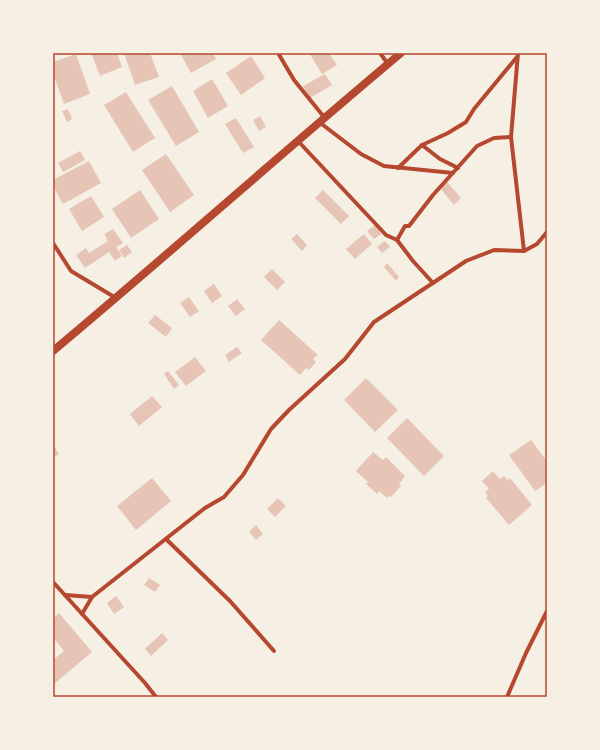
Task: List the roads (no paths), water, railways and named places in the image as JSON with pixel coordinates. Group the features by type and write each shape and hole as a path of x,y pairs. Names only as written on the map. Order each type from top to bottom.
{"main road":[{"path":"53,351 400,53"}],"street":[{"path":"278,53 294,80 322,120 360,154 384,166 453,173"},
{"path":"380,53 388,64"},
{"path":"398,168 422,145 448,134 466,122 474,109 517,55"},
{"path":"517,55 511,137 524,251"},
{"path":"397,240 405,226 410,226 434,195 478,146 494,138 511,137"},
{"path":"297,141 386,235 397,240 413,261 433,283"},
{"path":"422,145 440,160 458,168"},
{"path":"82,614 92,597 205,508 224,497 243,475 271,428 345,359 374,322 466,260 494,250 524,251 537,244 547,232"},
{"path":"53,243 70,271 116,298"},
{"path":"166,539 230,602 274,650"},
{"path":"53,582 156,697"},
{"path":"65,595 92,597"},
{"path":"508,697 526,653 547,611"},
{"path":"149,697 152,693"}]}
